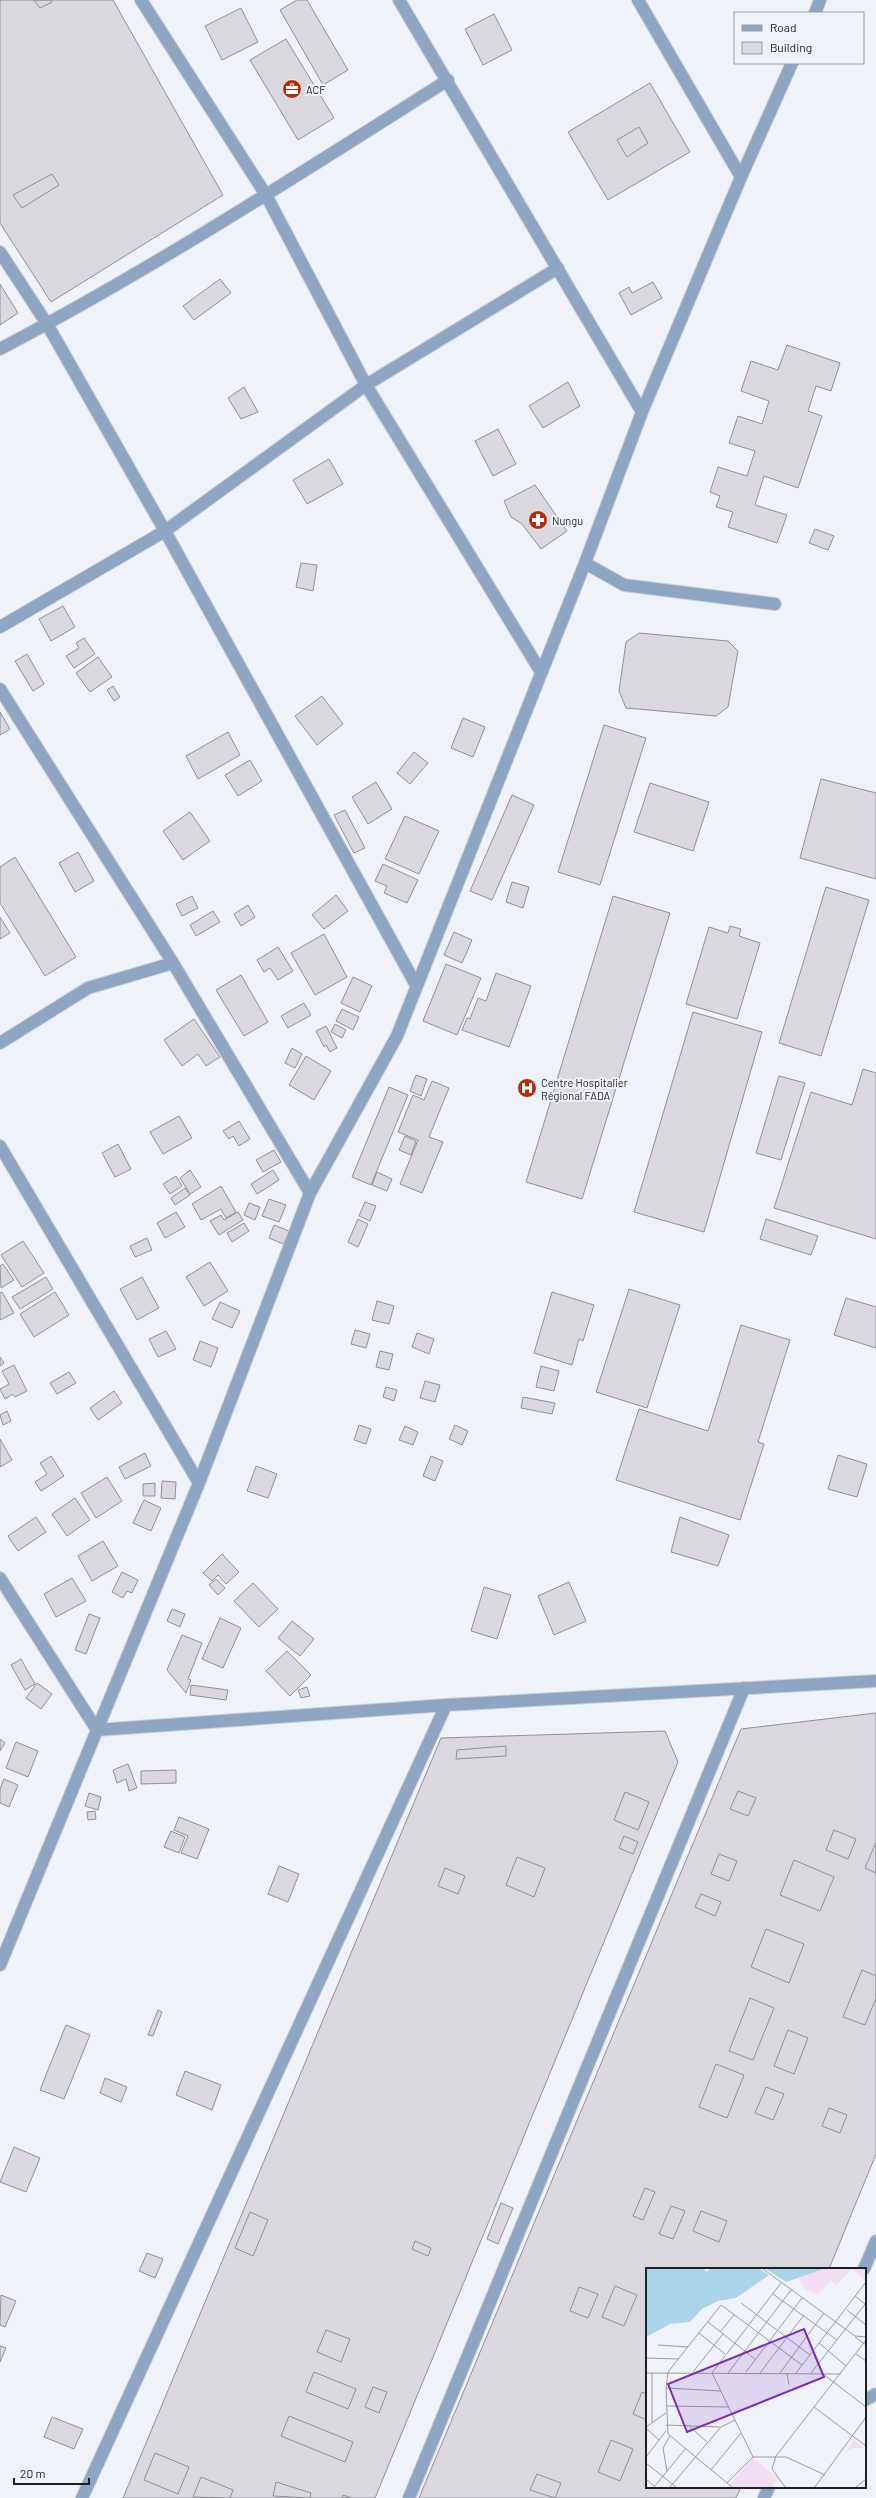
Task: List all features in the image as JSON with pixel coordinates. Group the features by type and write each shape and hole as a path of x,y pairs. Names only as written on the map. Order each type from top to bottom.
{"street":[{"path":"141,0 266,195 366,385 541,672"},
{"path":"399,0 448,80 642,412"},
{"path":"638,0 740,177"},
{"path":"814,12 820,0"},
{"path":"0,1966 199,1483 310,1193 397,1036 585,563 642,412 740,177 792,64"},
{"path":"0,349 47,324 266,195 448,80"},
{"path":"0,252 47,324 165,530 416,985"},
{"path":"0,627 165,530 366,385 558,268"},
{"path":"585,563 624,585 775,604"},
{"path":"0,689 173,963 310,1193"},
{"path":"0,1043 88,988 173,963"},
{"path":"0,1146 199,1483"},
{"path":"0,1578 97,1730"},
{"path":"97,1730 446,1705 876,1681"},
{"path":"409,2498 744,1688"},
{"path":"82,2498 446,1705"},
{"path":"864,2268 876,2241"},
{"path":"866,2399 876,2394"},
{"path":"764,2498 769,2488"}],"building":[{"path":"0,0 113,0 223,195 51,302 0,223"},
{"path":"34,0 51,0 52,2 40,8"},
{"path":"297,0 307,0 348,70 323,85 280,10"},
{"path":"241,8 258,42 222,60 205,26"},
{"path":"494,14 512,50 483,65 465,29"},
{"name":"ACF","path":"286,39 334,118 298,140 250,60"},
{"path":"650,83 690,152 608,200 568,132"},
{"path":"639,127 648,143 627,157 617,140"},
{"path":"52,174 59,185 22,208 13,195"},
{"path":"220,279 231,293 194,320 183,306"},
{"path":"653,282 662,298 631,315 619,293 629,287 632,293"},
{"path":"0,284 18,313 0,325"},
{"path":"787,345 840,363 831,391 816,386 808,411 822,416 798,488 764,476 755,505 787,515 777,543 728,527 733,512 716,507 720,496 710,492 718,467 747,476 755,451 729,443 738,416 762,424 769,401 741,391 751,361 778,370"},
{"path":"568,382 580,406 543,428 529,406"},
{"path":"244,387 258,412 241,419 228,398"},
{"path":"498,429 516,464 493,476 475,441"},
{"path":"329,459 343,484 307,504 293,480"},
{"name":"Nungu","path":"535,485 567,531 541,549 522,524 511,517 504,501"},
{"path":"815,529 834,536 828,550 809,543"},
{"path":"301,563 317,565 313,591 296,587"},
{"path":"63,606 75,627 51,641 39,619"},
{"path":"639,633 728,641 738,651 728,707 716,716 626,708 619,691 626,642"},
{"path":"84,638 95,654 74,668 66,656 79,648 76,643"},
{"path":"27,654 44,684 33,691 15,661"},
{"path":"98,657 112,677 90,692 76,673"},
{"path":"113,686 120,697 114,701 107,690"},
{"path":"322,696 343,724 317,745 295,716"},
{"path":"0,712 10,729 0,735"},
{"path":"463,718 485,727 473,757 451,748"},
{"path":"604,725 646,738 600,885 558,872"},
{"path":"228,732 240,755 198,779 186,756"},
{"path":"414,752 428,763 410,784 397,773"},
{"path":"250,760 262,781 238,796 225,775"},
{"path":"821,779 876,793 876,879 800,858"},
{"path":"376,782 392,809 368,824 352,797"},
{"path":"650,783 709,802 693,851 634,832"},
{"path":"512,795 534,805 492,900 470,891"},
{"path":"345,810 365,848 354,853 334,815"},
{"path":"190,812 210,841 183,860 163,831"},
{"path":"405,816 439,831 419,874 385,859"},
{"path":"78,852 94,881 75,892 59,863"},
{"path":"15,857 76,957 45,976 0,903 0,867"},
{"path":"383,864 418,880 407,903 384,893 387,886 375,881"},
{"path":"512,882 529,887 523,908 506,902"},
{"path":"826,887 869,900 821,1056 779,1043"},
{"path":"336,895 348,911 324,929 312,915"},
{"path":"192,896 198,908 182,916 176,904"},
{"path":"613,896 670,913 582,1199 526,1182"},
{"path":"248,905 255,917 241,926 234,914"},
{"path":"213,911 220,922 196,936 190,925"},
{"path":"0,917 10,933 0,939"},
{"path":"730,926 741,929 739,936 760,943 737,1019 686,1004 709,927 728,933"},
{"path":"454,932 472,940 462,963 444,955"},
{"path":"324,934 347,977 315,995 291,953"},
{"path":"278,947 293,971 278,980 270,968 264,972 257,960"},
{"path":"446,964 481,978 457,1035 423,1021"},
{"path":"496,973 531,986 509,1047 462,1030 467,1018 470,1019 478,998 486,1001"},
{"path":"241,975 268,1022 244,1036 216,990"},
{"path":"353,977 372,986 360,1012 341,1003"},
{"path":"304,1003 311,1015 288,1028 281,1016"},
{"path":"342,1009 359,1017 353,1030 336,1021"},
{"path":"693,1012 762,1032 704,1232 634,1212"},
{"path":"194,1019 220,1057 206,1066 198,1054 182,1066 164,1040"},
{"path":"335,1024 346,1030 342,1038 331,1032"},
{"path":"326,1026 337,1048 330,1052 326,1045 324,1047 316,1031"},
{"path":"292,1048 302,1054 295,1068 285,1063"},
{"path":"306,1056 331,1071 314,1100 289,1085"},
{"path":"863,1069 876,1073 876,1239 774,1208 811,1092 852,1105"},
{"path":"416,1075 427,1079 421,1096 410,1091"},
{"path":"779,1076 805,1083 781,1160 756,1153"},
{"path":"432,1081 449,1088 429,1137 443,1142 422,1193 400,1184 418,1140 398,1132 413,1095 424,1100"},
{"path":"389,1087 408,1095 371,1185 352,1177"},
{"path":"179,1116 192,1138 163,1154 150,1132"},
{"path":"239,1121 250,1139 239,1146 233,1136 229,1139 223,1131"},
{"path":"405,1136 416,1141 411,1155 399,1150"},
{"path":"118,1144 131,1169 115,1177 102,1153"},
{"path":"274,1150 281,1162 263,1172 256,1160"},
{"path":"190,1170 201,1187 190,1194 180,1178"},
{"path":"273,1170 279,1180 257,1194 251,1184"},
{"path":"377,1172 392,1179 387,1191 372,1185"},
{"path":"176,1176 182,1186 170,1194 163,1184"},
{"path":"221,1186 236,1212 226,1218 221,1209 201,1220 192,1204"},
{"path":"185,1188 190,1195 175,1205 171,1198"},
{"path":"269,1199 286,1205 279,1222 262,1216"},
{"path":"365,1202 376,1206 370,1221 359,1216"},
{"path":"249,1203 260,1207 255,1220 244,1215"},
{"path":"176,1212 185,1227 165,1238 157,1223"},
{"path":"238,1212 243,1220 219,1235 210,1221 221,1215 224,1220"},
{"path":"358,1219 368,1224 358,1247 348,1242"},
{"path":"766,1219 818,1236 811,1255 760,1239"},
{"path":"244,1223 249,1231 232,1242 227,1233"},
{"path":"274,1225 289,1231 283,1244 269,1238"},
{"path":"147,1238 152,1250 135,1257 130,1246"},
{"path":"23,1241 44,1273 22,1287 1,1255"},
{"path":"210,1262 228,1291 204,1306 186,1277"},
{"path":"3,1264 14,1280 1,1288 0,1266"},
{"path":"46,1277 53,1289 20,1309 12,1297"},
{"path":"142,1277 159,1308 137,1320 120,1289"},
{"path":"629,1289 680,1305 647,1408 596,1392"},
{"path":"2,1292 14,1313 0,1320 0,1293"},
{"path":"55,1292 69,1315 34,1337 20,1314"},
{"path":"552,1292 594,1305 583,1341 579,1339 572,1365 534,1353"},
{"path":"846,1298 876,1307 876,1348 834,1335"},
{"path":"377,1301 394,1306 389,1324 372,1320"},
{"path":"220,1302 240,1311 232,1328 212,1319"},
{"path":"741,1325 790,1340 758,1442 764,1444 740,1520 616,1480 639,1409 708,1431"},
{"path":"355,1330 370,1334 366,1348 351,1344"},
{"path":"166,1331 176,1349 158,1357 149,1339"},
{"path":"417,1333 434,1339 429,1354 412,1347"},
{"path":"200,1341 218,1348 211,1367 193,1360"},
{"path":"380,1351 393,1354 389,1370 376,1367"},
{"path":"0,1357 4,1363 0,1366"},
{"path":"14,1365 27,1391 15,1397 13,1394 5,1399 0,1389 9,1384 2,1371"},
{"path":"541,1366 559,1371 554,1391 536,1387"},
{"path":"69,1372 76,1383 57,1394 50,1383"},
{"path":"425,1381 440,1385 435,1402 420,1398"},
{"path":"386,1387 397,1390 394,1401 383,1397"},
{"path":"114,1391 122,1403 98,1420 90,1408"},
{"path":"523,1397 555,1403 552,1414 521,1408"},
{"path":"7,1411 11,1421 3,1425 0,1415"},
{"path":"359,1425 371,1429 366,1444 354,1440"},
{"path":"455,1425 468,1431 462,1445 449,1439"},
{"path":"405,1426 418,1432 413,1445 399,1440"},
{"path":"0,1439 12,1460 0,1467"},
{"path":"145,1453 151,1466 125,1479 119,1467"},
{"path":"838,1455 867,1464 857,1497 828,1489"},
{"path":"51,1456 64,1476 41,1491 35,1482 47,1474 40,1463"},
{"path":"431,1456 443,1461 435,1481 423,1476"},
{"path":"256,1466 277,1474 268,1498 247,1491"},
{"path":"107,1477 122,1501 96,1518 81,1493"},
{"path":"162,1481 176,1482 175,1499 161,1498"},
{"path":"155,1483 155,1496 143,1496 143,1484"},
{"path":"75,1498 90,1520 67,1536 52,1514"},
{"path":"144,1500 161,1508 151,1531 133,1523"},
{"path":"36,1517 46,1532 18,1551 8,1536"},
{"path":"680,1517 729,1535 718,1566 671,1552"},
{"path":"103,1541 118,1566 92,1581 78,1556"},
{"path":"222,1554 239,1572 226,1584 218,1575 212,1581 203,1573"},
{"path":"122,1572 138,1580 132,1593 127,1591 123,1598 112,1592"},
{"path":"72,1578 86,1601 56,1617 44,1594"},
{"path":"216,1579 225,1588 218,1595 209,1585"},
{"path":"569,1582 586,1621 554,1635 538,1596"},
{"path":"253,1583 278,1609 259,1627 234,1601"},
{"path":"484,1587 511,1595 497,1639 471,1631"},
{"path":"172,1609 185,1614 180,1627 167,1621"},
{"path":"89,1614 100,1618 86,1654 75,1650"},
{"path":"220,1618 241,1628 223,1668 202,1659"},
{"path":"292,1621 314,1639 300,1656 278,1638"},
{"path":"182,1635 202,1643 188,1679 191,1680 186,1693 167,1670"},
{"path":"287,1651 311,1675 290,1696 266,1671"},
{"path":"21,1659 35,1684 25,1690 11,1665"},
{"path":"37,1683 52,1694 41,1709 26,1698"},
{"path":"191,1685 228,1690 226,1700 190,1695"},
{"path":"307,1687 310,1696 301,1698 298,1690"},
{"path":"876,1713 876,2154 829,2268 646,2268 646,2488 741,2488 736,2498 419,2498 741,1729"},
{"path":"665,1731 678,1762 375,2498 123,2498 441,1738"},
{"path":"0,1739 5,1743 0,1751"},
{"path":"16,1742 38,1751 28,1777 6,1768"},
{"path":"506,1746 506,1756 456,1759 457,1750"},
{"path":"128,1764 137,1788 129,1791 126,1779 117,1783 113,1770"},
{"path":"176,1770 176,1783 141,1784 141,1771"},
{"path":"4,1779 18,1785 9,1807 0,1803 0,1789"},
{"path":"738,1791 756,1798 748,1816 730,1809"},
{"path":"625,1792 649,1802 638,1830 614,1820"},
{"path":"89,1793 101,1797 98,1810 85,1806"},
{"path":"95,1811 96,1819 88,1820 87,1812"},
{"path":"179,1817 209,1829 197,1859 181,1853 188,1836 174,1830"},
{"path":"834,1830 856,1839 848,1859 826,1850"},
{"path":"171,1831 185,1837 179,1853 164,1847"},
{"path":"624,1836 638,1842 633,1854 619,1848"},
{"path":"876,1842 876,1873 865,1868"},
{"path":"719,1854 737,1861 729,1881 711,1874"},
{"path":"517,1857 545,1868 534,1897 506,1885"},
{"path":"794,1860 834,1877 820,1911 780,1895"},
{"path":"279,1866 299,1874 288,1902 268,1894"},
{"path":"445,1868 465,1876 458,1894 438,1886"},
{"path":"701,1894 721,1902 715,1916 695,1907"},
{"path":"766,1929 804,1944 789,1983 751,1967"},
{"path":"862,1970 876,1976 876,1998 865,2025 843,2017"},
{"path":"750,1998 774,2008 753,2060 729,2051"},
{"path":"158,2010 162,2012 153,2036 148,2035"},
{"path":"66,2025 90,2035 64,2099 40,2090"},
{"path":"788,2030 808,2038 794,2074 774,2066"},
{"path":"716,2064 744,2075 727,2118 699,2107"},
{"path":"185,2071 221,2085 212,2110 176,2095"},
{"path":"105,2078 127,2087 121,2102 100,2093"},
{"path":"766,2087 784,2094 773,2120 755,2113"},
{"path":"829,2108 847,2115 840,2133 822,2126"},
{"path":"14,2147 40,2158 26,2192 0,2182"},
{"path":"645,2188 655,2192 643,2220 633,2216"},
{"path":"501,2203 513,2208 498,2244 487,2239"},
{"path":"671,2206 685,2211 673,2239 659,2234"},
{"path":"701,2211 727,2221 719,2242 693,2231"},
{"path":"250,2212 268,2220 253,2256 235,2248"},
{"path":"415,2241 431,2248 428,2256 412,2249"},
{"path":"147,2253 163,2259 155,2278 139,2271"},
{"path":"615,2286 637,2295 624,2326 602,2317"},
{"path":"579,2287 598,2294 588,2318 570,2311"},
{"path":"1,2295 16,2301 5,2327 0,2325"},
{"path":"326,2330 350,2339 341,2362 317,2352"},
{"path":"0,2346 6,2348 0,2362"},
{"path":"314,2372 356,2389 348,2409 306,2392"},
{"path":"373,2387 387,2392 379,2413 365,2407"},
{"path":"642,2392 646,2394 646,2420 633,2414"},
{"path":"289,2416 353,2442 345,2462 281,2436"},
{"path":"52,2417 83,2429 74,2449 44,2437"},
{"path":"611,2440 633,2449 620,2481 598,2472"},
{"path":"155,2453 189,2467 178,2494 144,2480"},
{"path":"537,2474 561,2483 555,2498 530,2490"},
{"path":"201,2477 233,2490 230,2498 193,2497"},
{"path":"276,2482 311,2493 310,2498 273,2496"},
{"path":"343,2495 352,2498 342,2498"}],"place":[{"name":"ACF","path":"292,89"},
{"name":"Nungu","path":"538,520"},
{"name":"Centre Hospitalier Régional FADA","path":"527,1088"}]}
